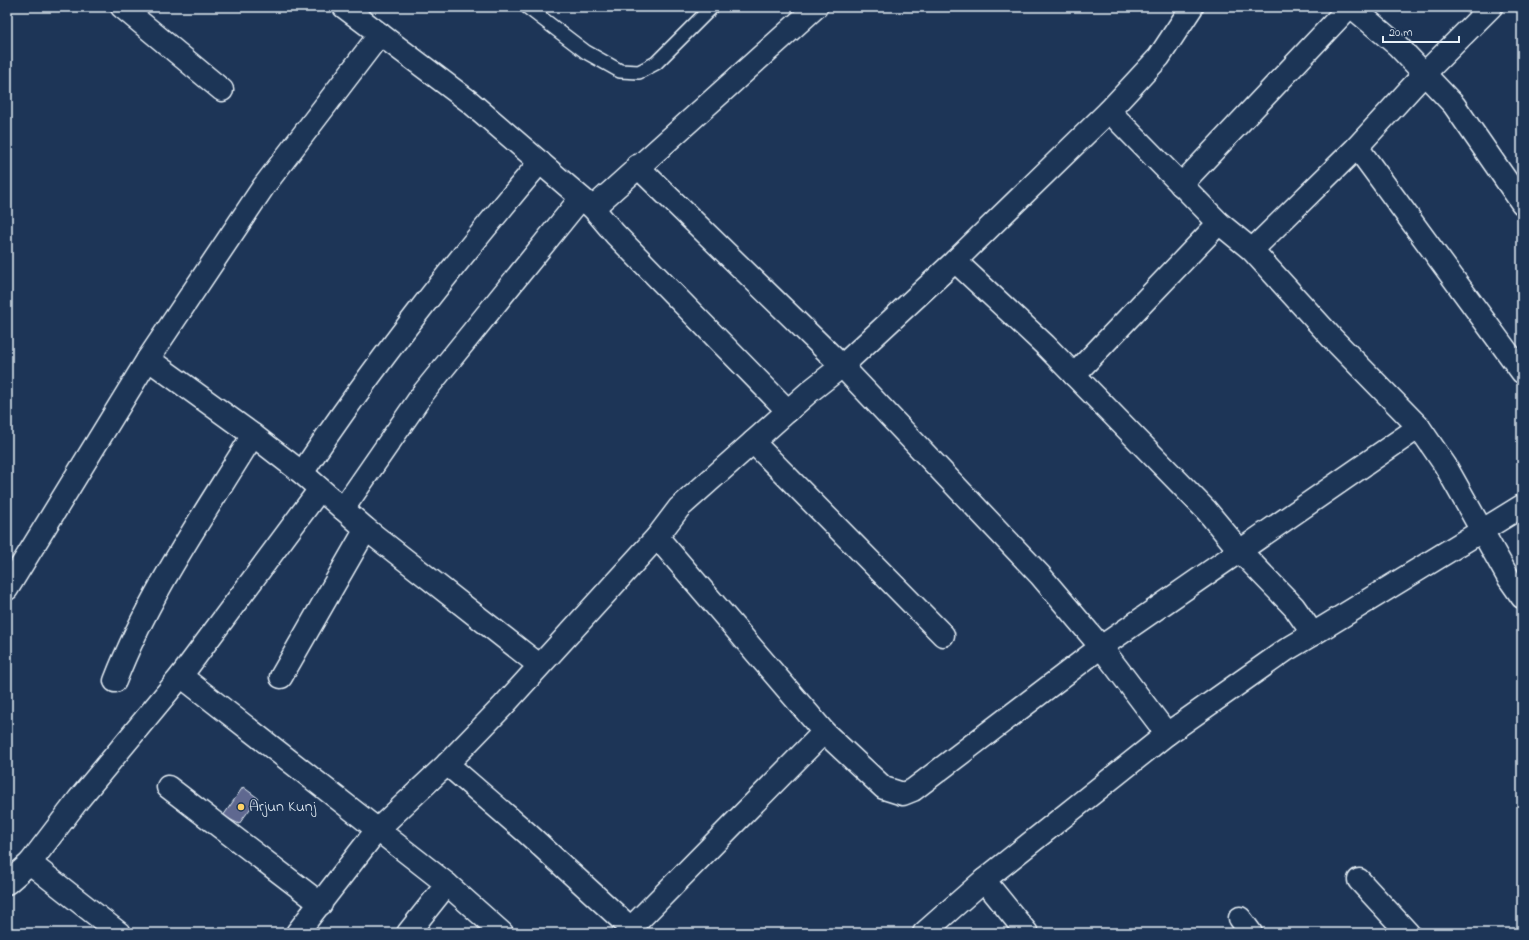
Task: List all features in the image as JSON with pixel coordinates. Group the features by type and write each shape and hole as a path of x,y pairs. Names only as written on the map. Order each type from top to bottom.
{"street":[{"path":"122,7 222,90"},
{"path":"344,7 470,102 587,203 615,234 788,411"},
{"path":"343,510 424,392 587,203 637,166 816,7"},
{"path":"297,933 377,830 447,764 502,706 657,537 679,508 788,411 842,366 955,261 1109,111 1159,57 1192,7"},
{"path":"1181,185 1350,7 1397,45 1454,105 1522,203"},
{"path":"1252,250 1357,147 1424,74 1491,7"},
{"path":"7,589 148,358 264,186 380,34"},
{"path":"1109,111 1219,223 1252,250 1332,338 1419,427 1445,465 1508,577 1522,597"},
{"path":"1357,147 1522,372"},
{"path":"302,473 329,433 437,288 540,162"},
{"path":"637,166 842,366 1040,575 1101,647 1167,734"},
{"path":"1074,375 1219,223"},
{"path":"955,261 1045,345 1206,510 1242,552 1294,607 1313,634"},
{"path":"148,358 302,473 366,529 539,665"},
{"path":"657,537 824,732 884,788 903,794 913,790 1101,647 1242,552 1419,427"},
{"path":"115,681 127,648 148,607 253,435"},
{"path":"753,442 943,635"},
{"path":"7,883 30,863 79,799 181,676 320,489"},
{"path":"924,933 984,880 1167,734 1286,650 1482,529 1522,506"},
{"path":"281,677 366,529"},
{"path":"181,676 447,884 502,933"},
{"path":"447,764 631,931 824,732"},
{"path":"168,787 321,904"},
{"path":"30,863 119,933"},
{"path":"984,880 1027,933"},
{"path":"1360,880 1408,933"},
{"path":"408,933 447,884"}],"lane":[{"path":"527,7 586,52 620,71 639,72 656,63 712,7"}],"building":[{"name":"Arjun Kunj","path":"243,787 258,798 239,824 223,816"}],"place":[{"name":"Arjun Kunj","path":"241,807"}]}
